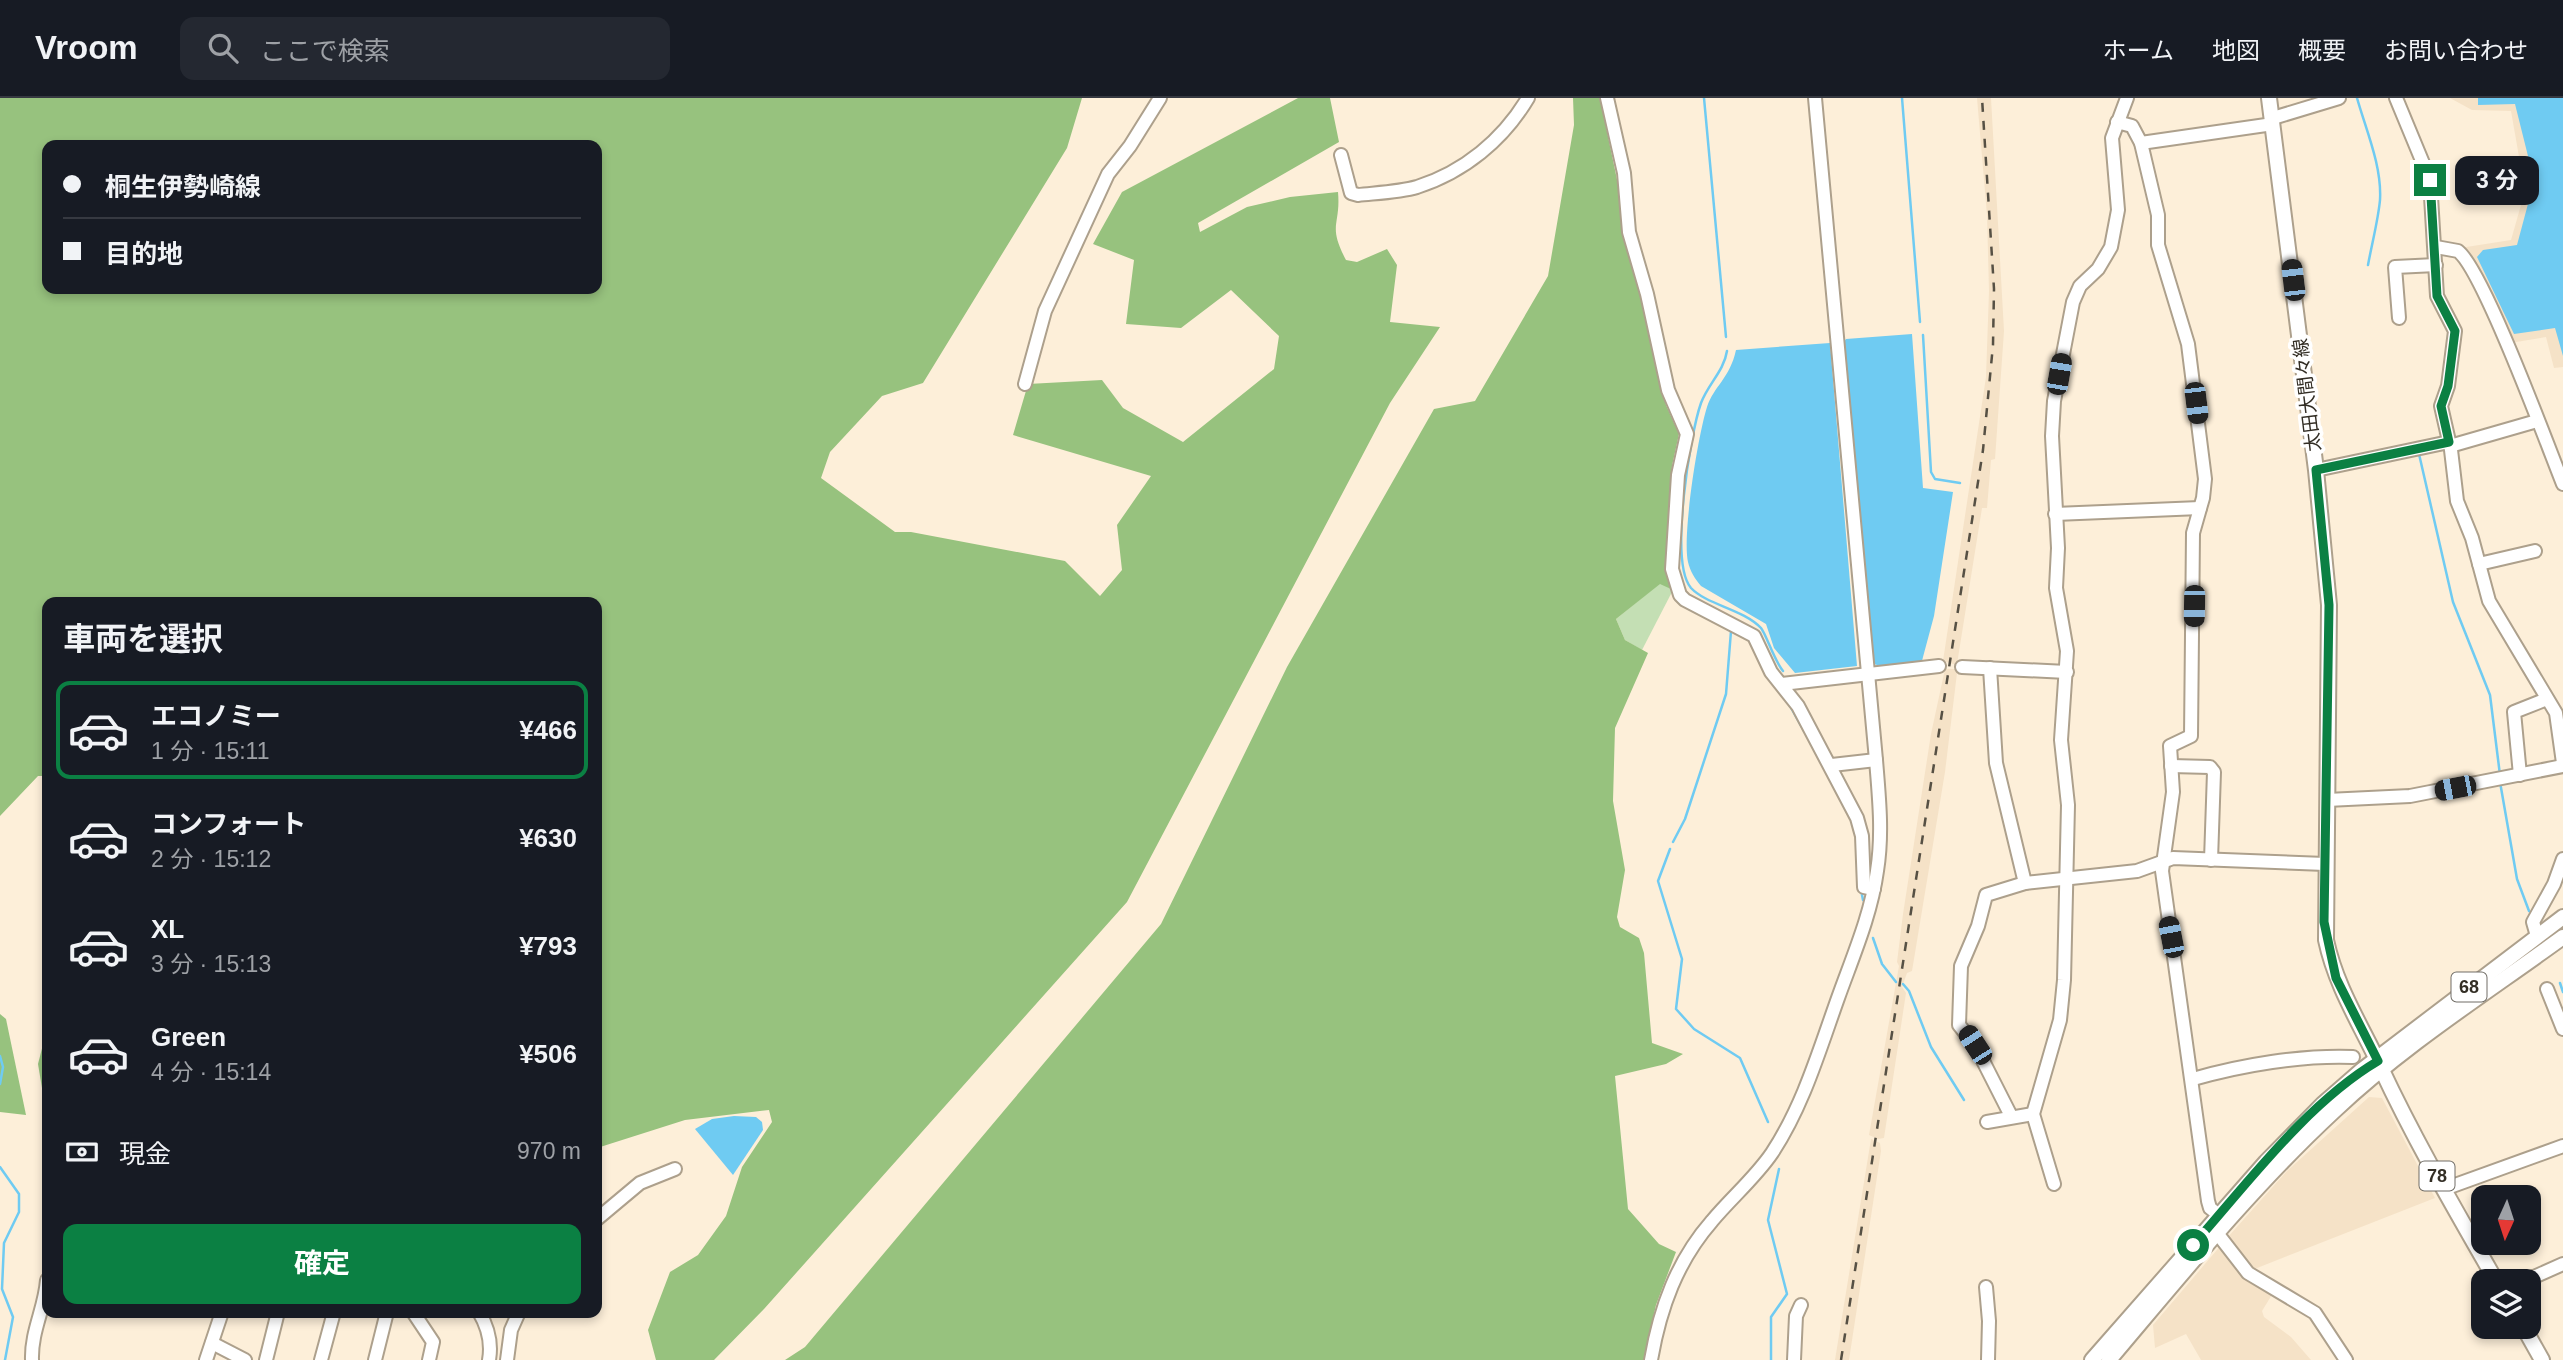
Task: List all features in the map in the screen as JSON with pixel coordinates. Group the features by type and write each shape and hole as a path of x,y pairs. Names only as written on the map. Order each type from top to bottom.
{"main road":[{"name":"太田大間々線","path":"2269,98 2316,470 2329,605 2324,922 2330,958 2341,990 2444,1189 2489,1269"},
{"name":"68","path":"2109,1360 2217,1233 2295,1148 2380,1065 2563,917"},
{"name":"68","path":"2092,1360 2219,1215 2323,1104 2563,937"},
{"path":"2530,1339 2542,1360"}],"street":[{"path":"1025,384 1045,311 1108,174 1160,98"},
{"path":"1341,155 1352,192 1358,195 1416,187 1481,153 1508,129 1528,98"},
{"path":"1607,98 1624,173 1629,232 1647,294 1668,390 1687,434 1678,475 1673,574 1685,600 1754,636 1771,673 1798,706 1832,765 1860,826 1864,887 1874,889"},
{"path":"1651,1360 1662,1308 1680,1265 1710,1222 1766,1161 1788,1127 1805,1091 1874,889 1880,844 1876,760 1815,98"},
{"path":"2054,1184 2033,1114 2060,1020 2064,980 2068,791 2061,740 2067,651 2056,588 2058,548 2054,514 2054,401 2073,302 2080,286 2104,261 2114,235 2118,194 2112,138 2127,98"},
{"path":"2141,143 2273,121 2339,98"},
{"path":"2327,800 2410,796 2563,764 2557,718 2496,615 2457,501 2441,406 2448,386 2455,331 2439,302 2430,180 2396,98"},
{"path":"2117,122 2132,126 2141,143 2158,215 2158,245 2188,344 2205,478 2193,533 2190,736 2170,746 2173,792 2164,860 2166,914 2180,984 2208,1204 2219,1215"},
{"path":"2436,247 2458,251 2466,258 2493,312 2537,421 2557,450 2563,484"},
{"path":"2399,318 2395,267 2436,265"},
{"path":"2316,470 2449,444 2537,421"},
{"path":"2054,514 2200,508"},
{"path":"2479,564 2535,551"},
{"path":"1782,684 1939,666"},
{"path":"1962,667 2067,672"},
{"path":"1990,668 1996,763 2025,883"},
{"path":"2520,775 2514,712 2547,699"},
{"path":"1832,765 1876,760"},
{"path":"2171,766 2210,767 2214,772 2211,860"},
{"path":"2537,936 2533,922 2551,892 2563,859"},
{"path":"2011,1115 1975,1045 1959,1025 1960,972 1986,895 2025,883 2137,871 2164,860 2325,864"},
{"path":"2547,989 2563,1029"},
{"path":"2193,1079 2216,1072 2327,1057 2353,1057"},
{"path":"1987,1122 2011,1115 2033,1114"},
{"path":"2444,1189 2563,1146"},
{"path":"602,1215 640,1183 675,1168"},
{"path":"2217,1233 2248,1273 2315,1313 2346,1360"},
{"path":"2541,1274 2563,1264"},
{"path":"1986,1287 1988,1360"},
{"path":"1794,1360 1797,1316 1801,1305"},
{"path":"32,1360 33,1332 42,1307"},
{"path":"206,1360 220,1318"},
{"path":"266,1360 276,1318"},
{"path":"321,1360 332,1318"},
{"path":"375,1360 386,1318"},
{"path":"417,1318 433,1342 429,1360"},
{"path":"482,1318 488,1331 491,1349 489,1360"},
{"path":"507,1360 511,1330 516,1318"},
{"path":"212,1343 244,1360"}],"shaded area":[{"path":"1977,98 1991,98 2004,331 1995,459 1991,460 1987,508 1982,508 1957,664 1953,664 1943,661 1986,377 1989,291 1987,215"},
{"path":"2450,98 2563,98 2563,367 2554,368 2546,337 2510,343 2460,248 2511,240 2525,191 2511,111 2472,110"},
{"path":"1945,669 1956,669 1957,673 1945,772 1912,971 1907,973 1902,987 1906,993 1884,1138 1878,1139 1869,1135 1899,966 1897,962 1903,914 1931,734"},
{"path":"2369,1097 2382,1098 2435,1198 2252,1270 2227,1238 2287,1171"},
{"path":"1871,1139 1880,1143 1881,1151 1849,1360 1835,1360"},
{"path":"2222,1244 2273,1293 2262,1311 2264,1317 2291,1337 2311,1360 2201,1360 2186,1334 2155,1348 2153,1325"}],"green space":[{"path":"0,98 1082,98 1067,148 923,383 882,396 830,452 821,478 895,532 911,532 1065,561 1100,596 1122,570 1117,525 1151,476 1013,435 1028,384 1102,380 1123,408 1183,442 1274,369 1279,336 1231,290 1181,328 1126,324 1134,260 1093,244 1122,192 1298,98 1330,98 1339,142 1198,223 1200,232 1247,207 1290,197 1338,192 1336,232 1346,260 1357,262 1387,249 1397,265 1390,322 1440,327 1390,403 1127,902 764,1309 714,1360 656,1360 648,1330 670,1272 698,1255 726,1216 742,1167 772,1122 769,1110 685,1120 602,1146 602,597 42,597 42,776 38,776 0,816"},
{"path":"1573,98 1600,98 1654,357 1666,405 1679,434 1672,466 1666,555 1666,573 1673,590 1660,584 1616,619 1625,640 1648,653 1615,728 1613,801 1625,870 1617,917 1620,927 1639,938 1644,953 1652,1043 1683,1054 1666,1064 1615,1076 1628,1209 1659,1244 1676,1252 1656,1305 1644,1360 785,1360 805,1347 1161,924 1287,667 1434,409 1475,401 1548,276 1574,125"},
{"path":"1660,583 1673,590 1642,650 1625,640 1616,619"},
{"path":"0,1014 6,1019 26,1115 0,1112"},
{"path":"42,1048 42,1088 38,1064"}],"water":[{"path":"2478,98 2563,98 2563,356 2555,328 2514,334 2477,257 2483,250 2517,245 2532,189 2532,172 2515,104 2478,105"},
{"path":"1912,334 1923,488 1953,492 1934,616 1922,661 1880,666 1874,664 1844,342 1846,339"},
{"path":"1830,343 1857,666 1795,673 1774,648 1766,624 1701,586 1695,578 1689,565 1687,549 1689,508 1695,461 1707,407 1730,368 1736,350"},
{"path":"756,1117 762,1122 763,1130 733,1175 695,1129 712,1119"}],"waterway":[{"path":"1704,98 1726,337"},
{"path":"1902,98 1920,322"},
{"path":"2357,98 2376,161 2380,187 2379,208 2368,265"},
{"path":"1923,335 1931,472 1935,479 1960,483"},
{"path":"1727,351 1723,365 1701,403 1692,441 1682,527 1685,574 1691,588 1698,594 1745,616 1761,628 1783,671"},
{"path":"2419,454 2453,602 2490,695 2500,775"},
{"path":"1673,842 1685,819 1726,694 1731,631"},
{"path":"1789,704 1804,731"},
{"path":"2500,782 2517,879 2529,911"},
{"path":"1670,849 1658,881 1682,959 1676,1009 1694,1029 1740,1058 1768,1122"},
{"path":"1861,890 1863,900"},
{"path":"1873,938 1882,964 1896,982"},
{"path":"2560,983 2563,992"},
{"path":"1903,984 1909,991 1931,1047 1964,1100"},
{"path":"0,1056 3,1067 0,1084"},
{"path":"0,1167 19,1194 19,1212 4,1243 2,1289 13,1317 5,1360"},
{"path":"1771,1360 1771,1317 1787,1294 1768,1220 1779,1169"}],"railway":[{"path":"1841,1360 1983,450 1993,345 1994,289 1982,98"}],"route":[{"path":"2193,1245 2250,1180 2323,1104 2362,1070 2378,1061 2336,978 2324,922 2329,605 2316,470 2384,453 2449,442 2441,406 2448,386 2455,331 2437,296 2430,180"}]}
